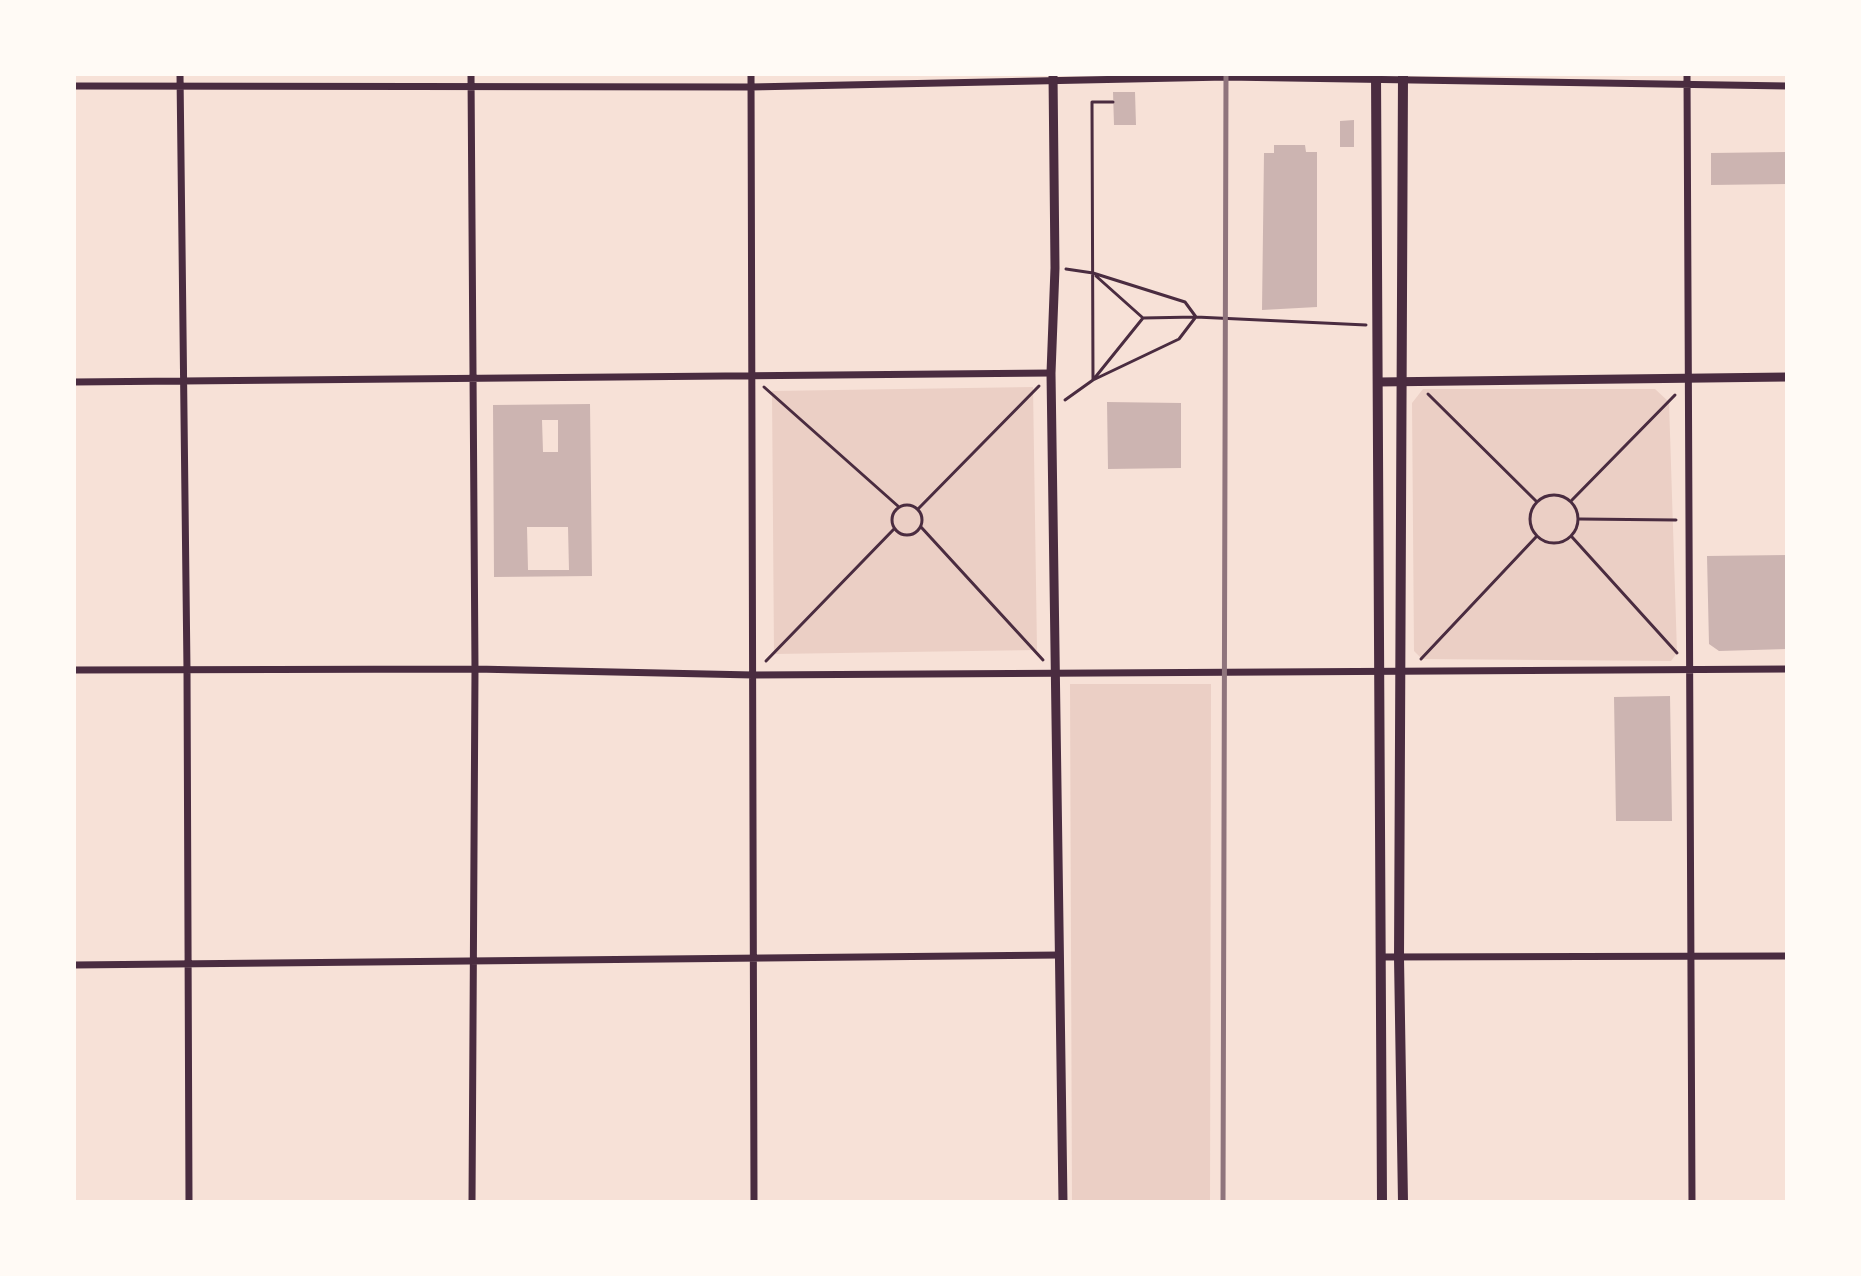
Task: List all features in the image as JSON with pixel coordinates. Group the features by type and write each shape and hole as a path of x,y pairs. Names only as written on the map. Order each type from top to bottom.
{"main road":[{"path":"1376,76 1382,1202"},
{"path":"1403,77 1399,958 1403,1202"}],"street":[{"path":"180,74 189,1202"},
{"path":"471,74 475,669 472,1202"},
{"path":"751,74 754,1202"},
{"path":"1687,74 1692,1202"},
{"path":"74,86 751,87 1053,76 1376,76 1687,87 1787,86"},
{"path":"1053,76 1055,268 1051,373 1063,1202"},
{"path":"74,382 1051,373"},
{"path":"1378,382 1787,377"},
{"path":"74,670 475,669 753,675 1787,669"},
{"path":"74,965 1059,955"},
{"path":"1380,957 1787,956"}],"path":[{"path":"1093,380 1092,102 1113,102"},
{"path":"1055,268 1093,273 1185,302 1196,317"},
{"path":"1093,273 1143,318 1196,317 1378,325"},
{"path":"1052,409 1093,380 1179,339 1196,317"},
{"path":"1093,380 1143,318"},
{"path":"918,509 1051,373"},
{"path":"752,376 899,507"},
{"path":"1572,500 1688,378"},
{"path":"1402,382 1423,389 1536,501"},
{"path":"1552,494 1572,500 1580,519 1572,537 1555,544 1536,537 1529,518 1536,501 1552,494"},
{"path":"909,504 918,509 923,518 921,527 913,535 902,535 894,529 891,517 899,507 909,504"},
{"path":"1580,519 1689,520"},
{"path":"921,527 1055,673"},
{"path":"753,675 894,529"},
{"path":"1400,673 1422,659 1536,537"},
{"path":"1572,537 1689,670"}],"shaded area":[{"path":"1033,387 1037,650 774,654 772,391"},
{"path":"1423,389 1655,389 1669,402 1677,653 1671,661 1422,659 1414,651 1412,403"},
{"path":"1070,684 1211,684 1210,1202 1072,1202"}],"building":[{"path":"1113,92 1135,92 1136,125 1114,125"},
{"path":"1354,120 1354,147 1340,147 1340,121"},
{"path":"1274,145 1305,145 1306,152 1317,152 1317,307 1262,310 1264,153 1274,153"},
{"path":"1787,152 1787,184 1711,185 1711,153"},
{"path":"1107,402 1181,403 1181,468 1108,469"},
{"path":"590,404 592,576 494,577 493,405","holes":["542,420 558,420 558,452 543,452","527,527 568,527 569,570 528,570"]},
{"path":"1787,555 1787,649 1719,651 1709,644 1707,556"},
{"path":"1670,696 1672,821 1616,821 1614,697"}],"railway":[{"path":"1223,1202 1226,74"}]}
